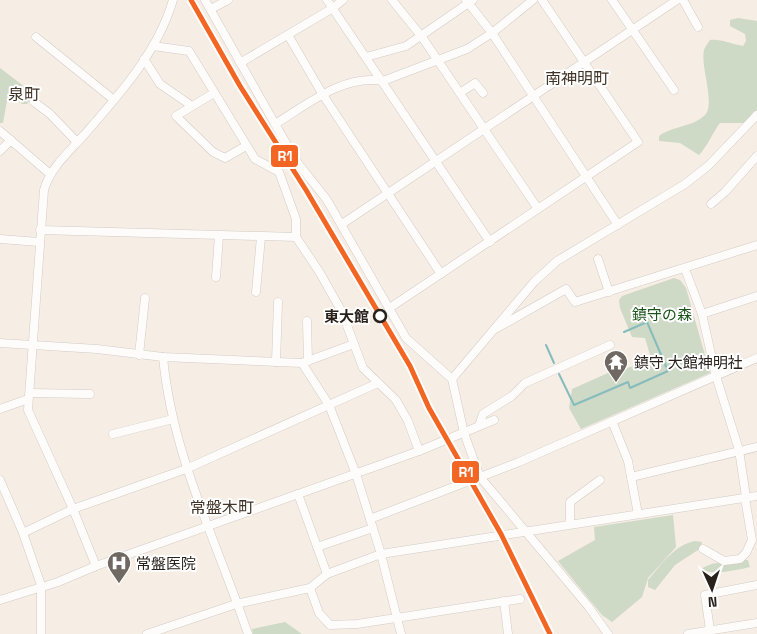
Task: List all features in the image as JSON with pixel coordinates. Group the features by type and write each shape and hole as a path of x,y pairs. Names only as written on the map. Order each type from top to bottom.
{"street":[{"path":"96,566 73,509 28,410 44,190 50,174 114,100 153,46 173,0"},
{"path":"205,0 297,162 327,200 342,224 356,252 391,307 406,338 452,379 464,433 480,477 588,606 608,634"},
{"path":"211,9 228,0"},
{"path":"326,0 383,81 490,242"},
{"path":"240,63 333,8 343,0"},
{"path":"392,0 422,37 538,209"},
{"path":"275,124 323,94 351,82 369,78 383,81 436,59 467,49 492,33 533,0"},
{"path":"391,307 638,142 542,0"},
{"path":"612,0 631,31 674,90"},
{"path":"342,224 677,0"},
{"path":"683,0 698,27"},
{"path":"366,57 406,46 422,37 469,1 618,225"},
{"path":"288,35 323,94 441,274"},
{"path":"36,37 114,100"},
{"path":"153,46 190,50 255,159 279,172 296,219 296,237 320,273 342,312 363,368 396,400 408,421 420,452"},
{"path":"144,59 160,84 192,106"},
{"path":"460,93 475,82 484,93"},
{"path":"214,93 176,116 213,152 225,158 246,146"},
{"path":"34,102 49,113 77,142"},
{"path":"452,379 534,282 557,261 685,184 708,166 757,114"},
{"path":"0,131 50,174"},
{"path":"0,150 11,140"},
{"path":"711,204 725,192 757,156"},
{"path":"40,230 296,237"},
{"path":"216,277 219,236"},
{"path":"256,292 261,237"},
{"path":"0,239 39,242"},
{"path":"493,330 566,289 575,302 757,245"},
{"path":"598,259 609,292"},
{"path":"685,269 702,314 716,376 739,450 752,540 746,553 740,560 724,561 703,549"},
{"path":"702,314 757,296"},
{"path":"139,355 145,298"},
{"path":"276,362 278,302"},
{"path":"307,321 305,362 329,405 356,474 381,554 401,634"},
{"path":"0,342 97,349 163,357 276,362 305,362 354,344"},
{"path":"479,426 483,414 512,396 525,383 610,345"},
{"path":"163,357 166,389 186,469 248,634"},
{"path":"480,477 612,422 757,358"},
{"path":"23,533 73,509 186,469 378,383"},
{"path":"0,409 29,396 90,394"},
{"path":"113,434 173,419"},
{"path":"0,600 41,585 58,582 96,566 420,452 494,420"},
{"path":"612,422 628,461 638,514"},
{"path":"631,477 757,447"},
{"path":"0,480 23,533 41,585 42,634"},
{"path":"570,524 570,502 600,480"},
{"path":"370,519 464,483"},
{"path":"298,494 327,574"},
{"path":"147,634 236,604 310,588 327,574 381,554 526,530 757,496"},
{"path":"317,547 373,528"},
{"path":"710,630 705,595 757,586"},
{"path":"310,588 319,613 330,625 357,624 398,616 520,599"},
{"path":"504,601 508,634"},
{"path":"688,634 757,623"}],"green space":[{"path":"738,18 757,21 757,111 753,112 745,123 720,123 699,155 680,143 659,141 659,136 664,133 695,122 705,115 709,103 703,57 704,50 710,40 743,46 746,41 745,34 730,26 730,20"},
{"path":"0,68 30,91 32,96 27,104 22,104 15,97 8,95 3,123 0,123"},
{"name":"鎮守の森","path":"674,278 680,280 686,288 710,373 581,429 569,408 572,389 608,373 638,365 650,355 645,338 632,337 620,308 619,300 622,296"},
{"path":"673,515 676,547 648,578 642,597 612,622 602,615 558,561 595,540 594,527"},
{"path":"702,542 701,548 675,565 655,590 648,587 648,580 668,556 687,543"},
{"path":"748,560 750,567 718,572 701,569 708,565"},
{"path":"285,622 302,634 253,634 252,629"}],"waterway":[{"path":"559,374 574,405 628,382 630,388 668,371 647,322 624,332"},
{"path":"546,345 554,363"}],"transit line":[{"name":"R1","path":"191,0 240,86 306,190 410,366 429,408 501,534 550,634"}],"place":[{"name":"東大館","path":"380,316"},
{"name":"鎮守 大館神明社","path":"616,383"},
{"name":"常盤医院","path":"119,584"}],"district":[{"name":"南神明町","path":"577,78"},
{"name":"泉町","path":"24,94"},
{"name":"常盤木町","path":"222,507"}]}
